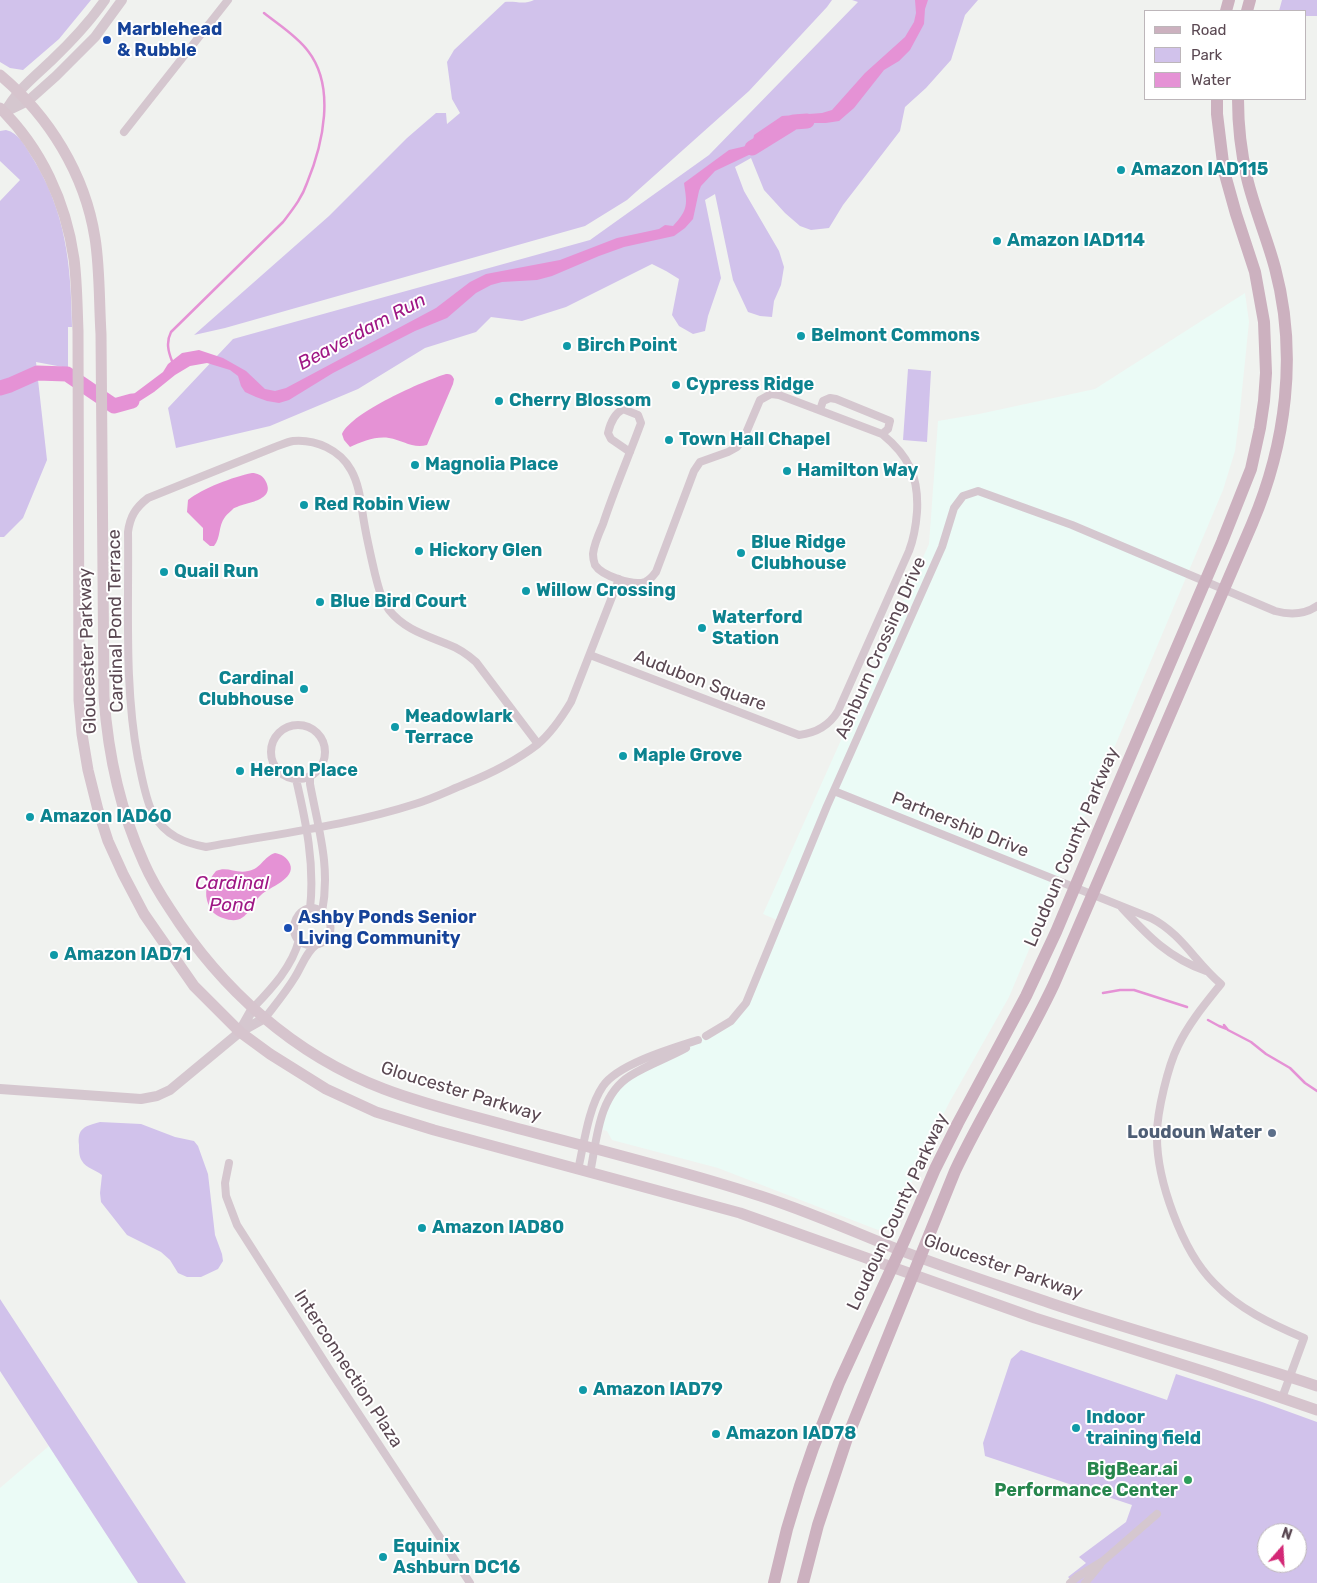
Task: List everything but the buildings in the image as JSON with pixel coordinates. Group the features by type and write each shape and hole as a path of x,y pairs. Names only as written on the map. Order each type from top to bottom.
{"main road":[{"name":"Gloucester Parkway","path":"0,75 28,101 52,132 65,153 83,194 95,236 101,334 104,697 109,747 118,789 145,866 162,897 199,951 225,981 253,1008 295,1041 360,1079 384,1089 460,1113 753,1193 900,1250 1055,1305 1317,1386"},
{"name":"Loudoun County Parkway","path":"774,1583 787,1528 813,1448 839,1383 947,1144 1042,964 1206,581 1251,470 1264,401 1266,373 1264,322 1255,272 1224,172 1218,130 1217,100"},
{"name":"Loudoun County Parkway","path":"803,1583 818,1524 840,1457 912,1275 965,1150 1041,1012 1224,590 1260,505 1271,473 1282,425 1286,370 1286,335 1279,286 1273,261 1247,178 1241,146 1238,100"},
{"name":"Gloucester Parkway","path":"2,112 18,127 41,162 56,192 64,214 74,258 78,331 79,700 88,770 98,810 108,841 144,914 194,986 240,1032 270,1054 326,1089 369,1109 434,1130 740,1213 1034,1318 1209,1373 1317,1410"}],"street":[{"path":"2,112 19,91 84,28 105,0"},
{"path":"2,112 28,101 56,76 95,37 122,0"},
{"path":"124,132 228,0"},
{"path":"630,452 611,439 608,434 617,412 623,409 638,415 641,423 594,548 593,556 595,565 609,575 636,583 649,580 656,572 694,471 700,462 737,447 743,440 760,400 771,394 779,395 882,434 888,428 890,421 830,398 823,401 820,410"},
{"name":"Audubon Square","path":"590,655 799,735 808,734 820,729 833,719 912,544 916,527 918,498 914,478 901,451 882,434"},
{"name":"Cardinal Pond Terrace","path":"538,744 476,662 464,652 452,646 423,636 396,618 388,608 380,593 356,483 351,470 343,459 329,448 320,444 302,441 275,446 148,498 139,505 129,521 130,689 133,735 142,781 153,814 167,832 191,844 206,847 319,828 416,804 487,775 538,744 564,714 571,702 618,579"},
{"name":"Ashburn Crossing Drive","path":"706,1036 731,1021 746,1003 834,791 942,547 954,508 963,496 978,492 1072,525 1206,581"},
{"path":"1206,581 1284,614 1300,614 1317,606"},
{"path":"297,724 313,729 319,734 325,750 321,765 310,776 296,779 280,773 275,766 270,751 276,735 289,726 297,724"},
{"path":"310,776 324,855 326,880 322,912"},
{"path":"296,779 312,871 313,882 310,909"},
{"name":"Partnership Drive","path":"834,791 1093,894 1120,907"},
{"path":"1120,907 1162,948 1191,966 1207,972"},
{"path":"1120,907 1162,924 1183,942 1207,972 1221,984 1185,1032 1170,1066 1160,1108 1157,1134 1159,1162 1170,1208 1199,1265 1213,1283 1235,1302 1256,1316 1304,1338 1282,1398"},
{"path":"0,1089 116,1098 150,1098 164,1093 240,1032 265,1018 294,978 307,956 327,938 330,930 329,921 322,912 310,909 302,912 294,921 294,933 306,945 316,946"},
{"path":"240,1032 253,1008 287,967 295,953 299,940"},
{"path":"578,1170 589,1148 606,1102 616,1086 631,1075 668,1058 698,1040 660,1052 620,1071 608,1080 596,1099 589,1148 590,1173"},
{"name":"Interconnection Plaza","path":"228,1163 225,1183 226,1196 237,1225 304,1331 470,1583"},
{"path":"1070,1583 1103,1561 1157,1514"},
{"path":"1086,1583 1103,1561"}],"shaded area":[{"path":"1245,293 1249,322 1239,420 1235,451 1223,490 1009,997 949,1103 922,1158 894,1224 878,1230 718,1168 612,1140 607,1131 597,1128 605,1100 632,1072 715,1032 740,1014 777,920 763,914 929,544 938,421 1095,389"},
{"path":"49,1446 138,1583 0,1583 0,1488"}],"green space":[{"path":"0,0 91,0 59,39 23,70 10,68 0,62"},
{"path":"534,0 832,0 749,91 627,200 585,226 225,328 194,335 329,216 407,138 436,113 446,113 447,124 460,113 452,99 447,62 454,50 505,2 523,3"},
{"path":"852,0 978,0 965,15 951,60 926,88 905,107 900,131 843,205 829,228 811,230 800,226 785,213 764,190 751,158 735,167 744,191 779,251 784,267 781,285 774,301 772,317 748,312 733,280 715,194 705,200 721,278 705,331 693,334 679,326 672,315 679,279 652,264 566,307 522,321 491,317 476,332 425,348 358,389 270,426 176,448 168,408 233,339 590,240 709,155 858,2"},
{"path":"1282,0 1317,0 1317,16 1307,16 1307,10 1279,10"},
{"path":"6,130 15,134 24,144 52,197 59,218 68,260 72,327 68,327 68,368 36,362 47,460 23,518 4,537 0,537 0,201 20,180 0,161 0,131"},
{"path":"908,369 931,371 927,442 903,440"},
{"path":"100,1122 141,1124 175,1137 194,1141 198,1146 208,1174 215,1235 223,1261 218,1269 201,1277 187,1277 178,1273 170,1260 161,1252 127,1235 101,1202 102,1175 86,1165 80,1155 79,1135 81,1131"},
{"path":"0,1299 186,1583 138,1583 0,1371"},
{"name":"BigBear.ai Performance Center","path":"1021,1350 1167,1400 1176,1374 1317,1422 1317,1583 1074,1583 1068,1577 1086,1563 1079,1557 1126,1522 1132,1505 985,1456 983,1443 1011,1359"}],"water":[{"path":"915,0 928,0 924,24 910,50 899,61 884,70 854,108 839,121 797,123 785,127 767,139 753,153 715,171 701,186 693,219 674,236 624,247 552,276 537,280 502,282 491,285 476,293 447,318 415,331 333,373 289,400 279,403 256,397 245,392 238,376 230,370 207,363 190,366 140,401 117,410 114,406 118,399 135,393 163,372 168,364 182,353 199,350 223,358 246,371 265,389 275,391 286,388 436,308 470,282 486,274 560,260 617,238 659,229 665,225 673,226 682,215 686,206 684,183 729,150 746,146 753,141 754,135 782,116 822,113 832,110 865,73 905,37 914,22 916,13"},
{"path":"446,374 453,377 453,384 427,445 417,446 394,439 379,438 350,447 344,440 342,434 348,425 359,416 389,398"},
{"path":"256,473 264,478 268,487 267,493 258,500 233,509 221,524 216,543 214,546 210,546 203,540 203,528 187,512 188,500 218,484"},
{"name":"Cardinal Pond","path":"275,853 284,856 290,864 291,869 286,878 261,895 242,918 231,920 216,915 213,912 207,901 206,892 208,883 216,871 224,869 244,872 252,870"}],"waterway":[{"path":"172,361 168,346 171,332 283,222 305,188 318,151 322,134 324,98 322,81 317,65 299,40 264,13"},
{"name":"Beaverdam Run","path":"752,148 794,122 807,121"},
{"name":"Beaverdam Run","path":"0,388 37,373 67,374 114,406 132,401"},
{"path":"1103,993 1134,990 1187,1007"},
{"path":"1208,1020 1227,1029"},
{"path":"1224,1025 1228,1030 1251,1042 1266,1054 1290,1068 1305,1083 1317,1091"}],"place":[{"name":"Marblehead & Rubble","path":"107,40"},
{"name":"Amazon IAD115","path":"1121,170"},
{"name":"Amazon IAD114","path":"997,241"},
{"name":"Belmont Commons","path":"801,336"},
{"name":"Birch Point","path":"567,346"},
{"name":"Cypress Ridge","path":"676,385"},
{"name":"Cherry Blossom","path":"499,401"},
{"name":"Town Hall Chapel","path":"669,440"},
{"name":"Magnolia Place","path":"415,465"},
{"name":"Hamilton Way","path":"787,471"},
{"name":"Red Robin View","path":"304,505"},
{"name":"Hickory Glen","path":"419,551"},
{"name":"Blue Ridge Clubhouse","path":"741,553"},
{"name":"Quail Run","path":"164,572"},
{"name":"Willow Crossing","path":"526,591"},
{"name":"Blue Bird Court","path":"320,602"},
{"name":"Waterford Station","path":"702,628"},
{"name":"Cardinal Clubhouse","path":"304,689"},
{"name":"Meadowlark Terrace","path":"395,727"},
{"name":"Maple Grove","path":"623,756"},
{"name":"Heron Place","path":"240,771"},
{"name":"Amazon IAD60","path":"30,817"},
{"name":"Ashby Ponds Senior Living Community","path":"288,928"},
{"name":"Amazon IAD71","path":"54,955"},
{"name":"Loudoun Water","path":"1272,1133"},
{"name":"Amazon IAD80","path":"422,1228"},
{"name":"Amazon IAD79","path":"583,1390"},
{"name":"Indoor training field","path":"1076,1428"},
{"name":"Amazon IAD78","path":"716,1434"},
{"name":"BigBear.ai Performance Center","path":"1188,1480"},
{"name":"Equinix Ashburn DC16","path":"383,1557"}]}
